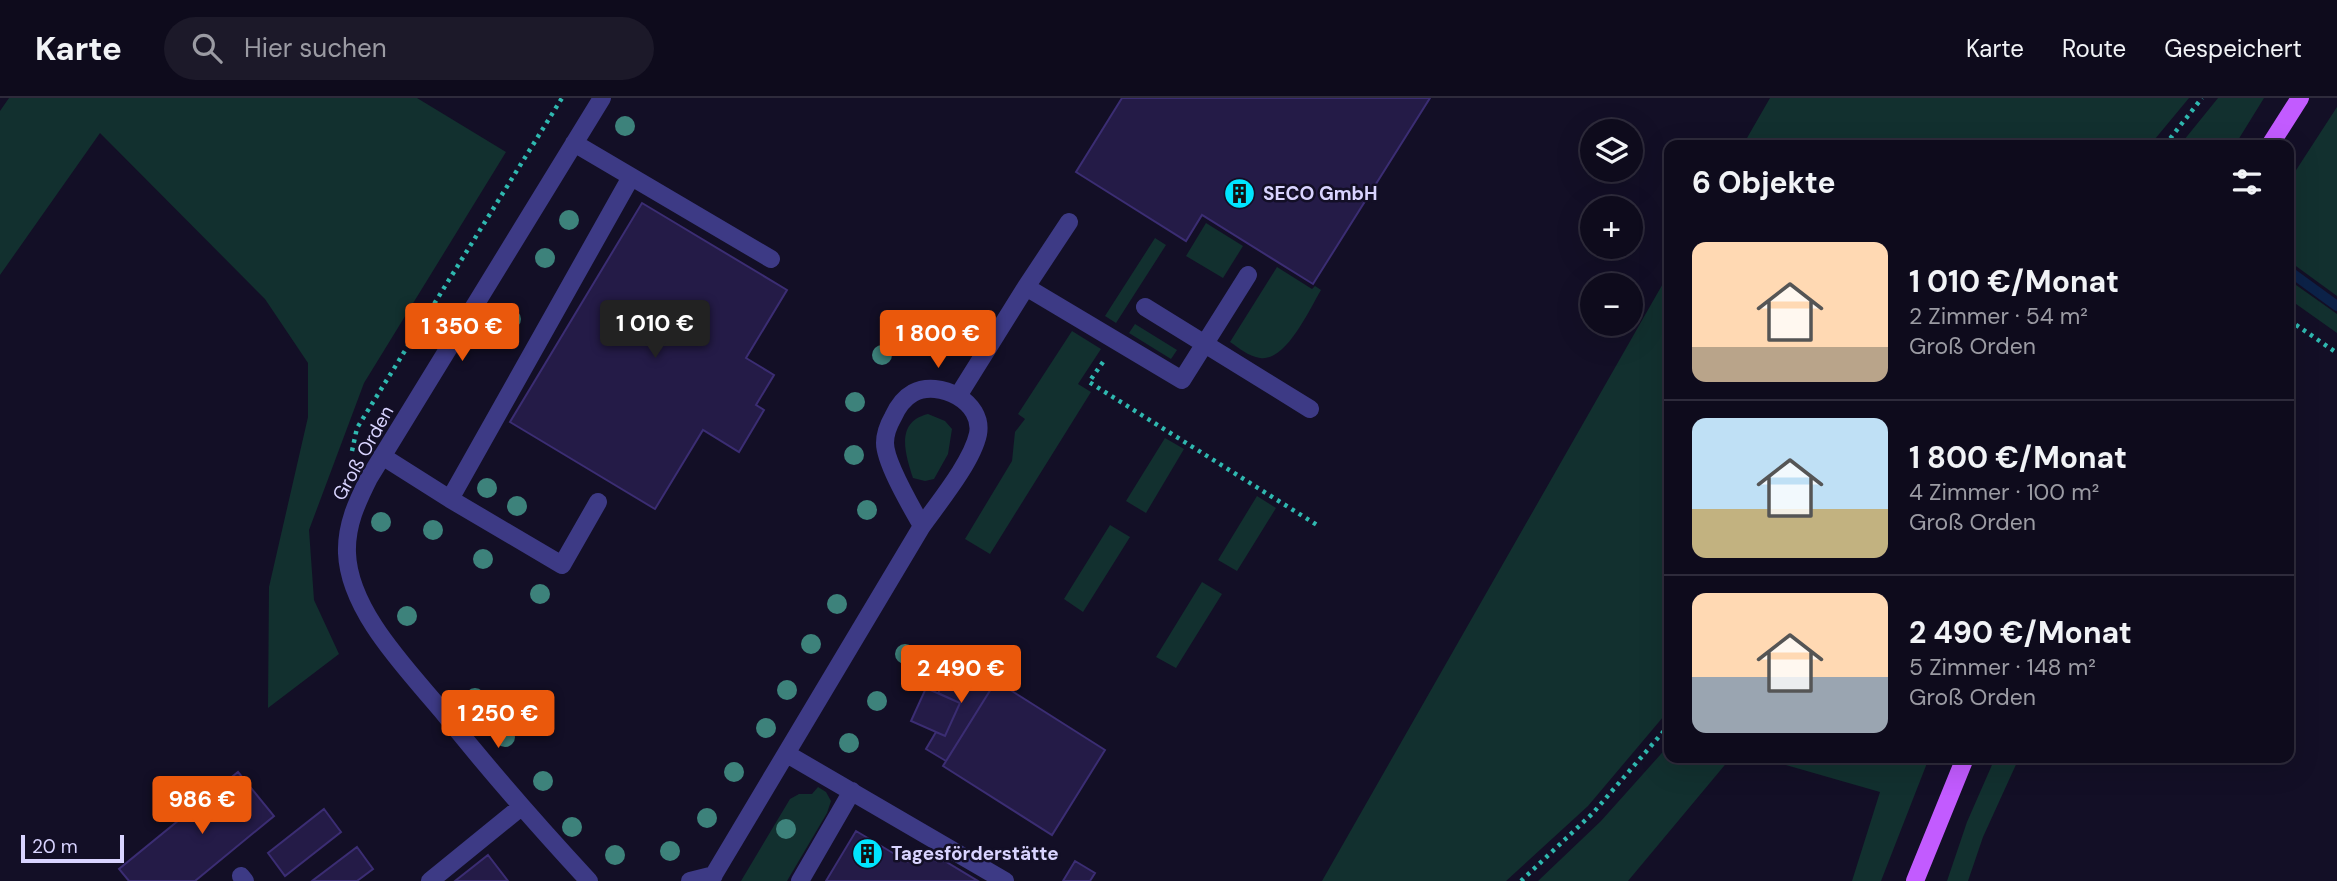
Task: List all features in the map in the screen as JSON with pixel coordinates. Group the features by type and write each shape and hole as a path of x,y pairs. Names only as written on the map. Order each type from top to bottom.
{"main road":[{"path":"2273,140 2300,98"},
{"path":"1914,881 1963,763"}],"street":[{"name":"Groß Orden","path":"589,881 521,807 383,639 358,597 347,554 355,506 382,456 602,98"},
{"path":"573,144 771,259"},
{"path":"450,499 631,177"},
{"path":"958,396 1069,222"},
{"path":"1026,287 1182,380 1248,275"},
{"path":"1145,307 1310,409"},
{"path":"690,881 712,878 922,526 954,480 974,444 978,431 975,417 968,405 952,392 930,388 914,393 898,407 890,422 884,444 899,485 922,526"},
{"path":"382,456 562,565 598,502"},
{"path":"787,754 1005,881"},
{"path":"800,881 852,791"},
{"path":"430,881 521,807"}],"path":[{"path":"2169,140 2202,98"},
{"path":"2294,323 2337,353"},
{"path":"1116,341 1089,382 1317,525"},
{"path":"1521,881 1593,813 1664,731"}],"green space":[{"path":"9,98 417,98 506,152 364,383 309,530 314,600 339,654 268,708 269,587 308,417 308,363 265,299 100,133 0,275 0,111"},
{"path":"1770,98 2189,98 2154,140 1746,140"},
{"path":"2218,98 2264,98 2238,140 2184,140"},
{"path":"2337,107 2337,296 2294,265 2294,173"},
{"path":"1206,223 1243,246 1223,278 1186,256"},
{"path":"1155,238 1166,245 1116,323 1105,316"},
{"path":"1277,267 1312,289 1315,286 1321,290 1288,344 1270,357 1260,358 1248,354 1230,342"},
{"path":"1664,282 1664,716 1588,806 1506,881 1322,881 1633,336 1643,336 1643,319"},
{"path":"2294,284 2337,314 2337,333 2294,303"},
{"path":"1135,324 1177,350 1171,359 1129,333"},
{"path":"1072,331 1101,349 1078,384 1091,392 990,554 965,539 1012,461 1015,432 1025,419 1018,414"},
{"path":"928,414 945,421 952,429 948,454 934,479 925,481 913,478 905,440 911,424"},
{"path":"1165,438 1184,449 1146,513 1126,501"},
{"path":"1257,496 1276,508 1237,571 1218,560"},
{"path":"1110,525 1130,537 1083,612 1064,599"},
{"path":"1202,582 1222,594 1176,668 1156,657"},
{"path":"1664,751 1664,763 1726,763 1628,881 1538,881 1601,821"},
{"path":"1778,763 1927,763 1881,881 1852,881 1880,792"},
{"path":"1993,763 2017,763 1983,837 1968,881 1947,881 1967,822"},
{"path":"818,787 826,792 831,801 827,813 787,881 741,881 790,799 799,794 812,794"}],"building":[{"name":"SECO GmbH","path":"1122,98 1430,98 1313,284 1202,215 1186,241 1076,172"},
{"path":"642,203 787,290 746,358 774,375 756,405 764,410 739,452 703,430 655,509 510,422"},
{"path":"959,659 996,681 946,761 926,749 936,732 945,736 960,703 938,693"},
{"path":"996,681 1105,750 1052,835 943,766"},
{"path":"926,688 960,703 945,736 911,721"},
{"path":"238,772 274,816 195,881 129,881 119,869"},
{"path":"324,809 341,832 285,876 268,853"},
{"name":"Tagesförderstätte","path":"856,831 908,862 917,849 936,861 938,857 978,881 826,881"},
{"path":"357,847 373,869 357,881 312,881"},
{"path":"488,855 508,881 455,881"},
{"path":"1075,861 1095,873 1090,881 1063,881"}],"waterway":[{"path":"2294,275 2337,306"}],"place":[{"name":"SECO GmbH","path":"1240,193"},
{"name":"Tagesförderstätte","path":"868,853"}]}
